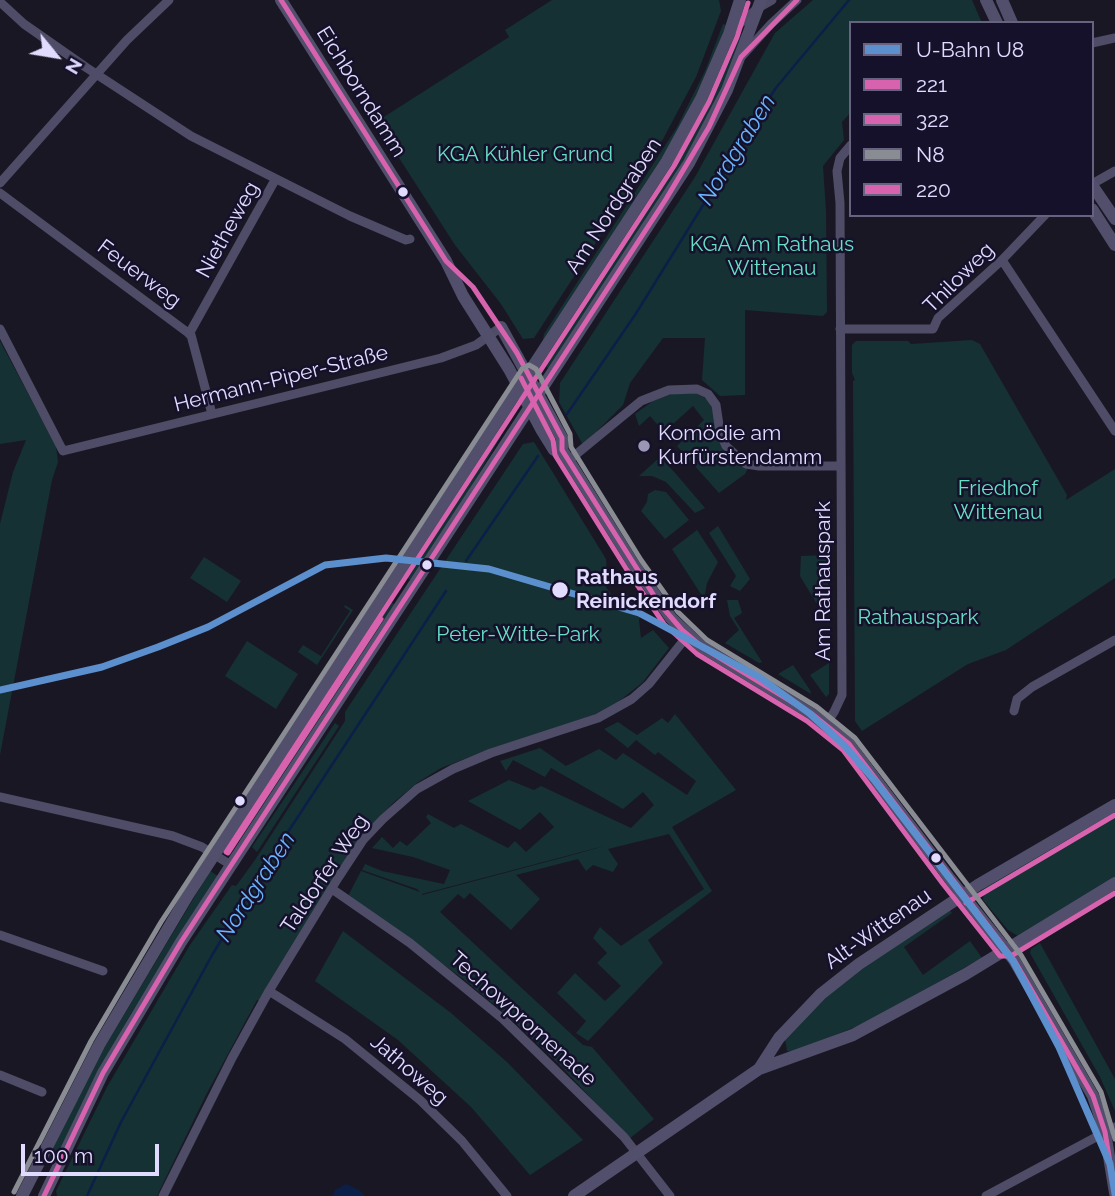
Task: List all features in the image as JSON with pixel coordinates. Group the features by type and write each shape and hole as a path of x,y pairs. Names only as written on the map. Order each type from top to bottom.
{"main road":[{"name":"Eichborndamm","path":"281,0 446,261 463,296 520,388 554,450 565,456"},
{"path":"729,34 740,0"},
{"path":"986,0 996,21"},
{"path":"1002,0 1011,21"},
{"name":"Am Nordgraben","path":"44,1196 85,1108 119,1044 174,952 689,163 718,109 760,4"},
{"name":"Am Nordgraben","path":"22,1196 67,1104 111,1025 214,855 667,161 701,99 729,34"},
{"path":"1094,188 1115,219"},
{"path":"1094,212 1115,245"},
{"name":"Eichborndamm","path":"501,327 562,438 565,456 658,602 688,635 713,654 826,724 860,756 962,895 1006,949 1086,1082 1110,1129 1115,1193"},
{"path":"495,424 512,435"},
{"path":"389,588 405,598"},
{"name":"Alt-Wittenau","path":"759,1069 779,1038 821,993 859,964 962,895 1115,804"},
{"name":"Alt-Wittenau","path":"574,1196 759,1069 853,1035 966,974 1115,884"}],"street":[{"path":"0,183 127,40 169,0"},
{"name":"Am Nordgraben","path":"729,34 760,4 772,0"},
{"name":"Am Nordgraben","path":"741,57 797,0"},
{"path":"0,2 24,24 191,136 349,216 406,240 410,239"},
{"path":"1094,43 1115,38"},
{"name":"Am Rathauspark","path":"826,724 842,695 840,203 837,167 840,158 849,147"},
{"path":"1094,184 1115,171"},
{"name":"Nietheweg","path":"190,334 275,180"},
{"name":"Feuerweg","path":"0,193 190,334 212,414"},
{"name":"Thiloweg","path":"840,329 933,329 938,318 1002,260 1043,217"},
{"path":"1002,260 1115,431"},
{"name":"Hermann-Piper-Straße","path":"0,329 63,451 441,358 465,351 501,327"},
{"path":"565,456 641,401 669,390 697,389 708,394 716,405 720,432 726,446 746,464 841,466"},
{"name":"Taldorfer Weg","path":"163,1196 269,991 363,841 393,809 417,789 466,763 598,718 625,703 645,688 688,635"},
{"path":"1014,711 1017,699 1032,687 1115,640"},
{"path":"0,797 173,835 231,865"},
{"name":"Techowpromenade","path":"332,889 410,943 493,1010 596,1108 636,1152 670,1196"},
{"path":"0,934 103,971"},
{"name":"Jathoweg","path":"269,991 345,1039 419,1100 462,1141 508,1196"},
{"path":"0,1074 42,1092"},
{"path":"986,1196 1110,1129"}],"green space":[{"name":"KGA Kühler Grund","path":"552,0 719,0 721,11 696,77 663,139 534,338 523,339 501,304 455,245 376,122 509,37 505,30"},
{"name":"KGA Am Rathaus Wittenau","path":"813,0 972,0 981,21 849,21 849,114 842,122 844,140 823,166 827,312 823,316 745,310 745,395 720,396 702,380 705,338 663,338 630,383 623,405 583,445 559,402 560,383 695,177 775,33"},
{"path":"723,24 726,25 706,76 673,141 542,344 544,334 677,127 705,71"},
{"path":"742,32 728,78 685,161 549,370 545,364 574,320 733,42"},
{"path":"972,340 980,344 1067,495 1066,500 1115,469 1115,578 1006,650 968,664 862,731 855,721 855,380 852,373 852,345 856,341 908,341 911,344"},
{"path":"0,341 56,446 58,462 52,480 0,755 0,524 13,472 26,440 0,444"},
{"path":"677,392 694,392 710,401 724,449 735,461 748,468 745,474 719,493 677,446 704,420 693,406 664,432 650,416 639,426 635,414 653,401"},
{"path":"496,432 501,436 412,581 403,575"},
{"name":"Peter-Witte-Park","path":"534,442 606,559 607,571 603,583 614,598 619,600 627,594 641,613 641,638 653,630 669,648 643,682 618,702 596,714 441,768 393,803 359,840 260,1001 257,1000 207,1093 157,1196 57,1196 56,1191 107,1087 190,945 232,885 236,886 255,860 345,721 345,712 523,444"},
{"path":"660,457 705,508 695,513 666,482 652,476 639,476"},
{"path":"655,490 666,492 689,520 665,539 641,511 647,502 648,494"},
{"path":"718,526 750,579 740,591 730,586 736,576 709,533"},
{"path":"697,530 718,562 707,583 704,599 672,549"},
{"path":"828,555 828,605 818,606 800,576 801,556"},
{"path":"204,557 241,581 227,602 190,578"},
{"path":"388,599 395,605 326,712 317,706"},
{"path":"727,600 738,600 742,613 734,618 762,662 759,663 725,643 739,630 730,616"},
{"path":"345,605 353,610 317,665 298,652 303,645 321,656 350,611"},
{"path":"247,641 298,674 276,709 225,676"},
{"path":"829,663 829,694 826,697 810,675"},
{"path":"793,665 810,690 811,694 778,674"},
{"path":"314,711 323,716 241,841 233,835"},
{"path":"675,714 736,790 672,827 712,891 648,940 663,963 588,1041 576,1033 586,1021 557,993 575,973 605,1001 621,986 597,963 607,953 593,938 600,927 621,946 704,889 669,834 608,849 618,864 613,872 593,865 586,871 578,859 516,875 540,899 511,930 470,893 464,899 458,894 440,912 583,1045 592,1047 654,1119 629,1139 561,1066 512,1020 466,981 348,896 361,871 420,892 362,870 365,864 382,871 444,884 450,870 413,857 372,848 382,837 393,848 400,841 407,846 431,823 426,817 428,814 454,828 461,824 508,848 515,841 526,852 554,827 540,812 520,830 468,801 509,780 534,790 541,786 631,828 654,805 643,792 623,809 551,768 545,777 513,760 506,771 500,761 540,748 566,766 599,749 616,760 623,753 687,795 696,781 658,752 655,755 636,740 628,748 604,729 618,722 637,735 662,718 668,723","holes":["604,846 422,895 422,894"]},
{"path":"335,723 339,726 257,852 252,847"},
{"path":"1115,808 1115,879 1018,936 1008,930 983,900 984,886"},
{"path":"210,871 218,876 129,1017 53,1163 48,1162 61,1126 85,1080"},
{"path":"949,909 952,913 904,947 923,975 970,941 982,958 863,1024 792,1052 787,1051 785,1039 823,999"},
{"path":"343,931 451,1013 507,1062 583,1140 530,1175 471,1107 398,1040 315,981"},
{"path":"1040,943 1115,1079 1115,1111 1100,1077 1030,953 1031,949"},
{"path":"1075,1042 1105,1098 1109,1119 1102,1106 1103,1097 1073,1043"}],"water":[{"path":"346,1184 365,1196 333,1196 335,1190"}],"waterway":[{"name":"Nordgraben","path":"567,414 635,315 775,89 849,0"},
{"name":"Nordgraben","path":"466,561 538,456"},
{"name":"Nordgraben","path":"87,1196 121,1122 211,957 263,870 446,591"}],"metro line":[{"name":"U8","path":"0,690 102,667 158,647 208,627 325,565 386,558 489,569 639,613 759,677 809,713 844,745 875,781 1013,961 1059,1047 1110,1164 1115,1194"}],"transit line":[{"name":"221","path":"281,0 446,261 473,287 517,353 562,438 562,450 658,602 682,630 702,647 812,714 849,744 1014,960 1093,1096 1105,1132 1115,1193"},
{"name":"220","path":"44,1196 103,1073 181,942 666,199 709,127 741,57 797,0"},
{"name":"322","path":"381,619 228,853 226,852 674,166 709,102 737,37 748,3"},
{"name":"N8","path":"14,1192 91,1041 161,922 522,369 529,365 536,369 570,434 571,447 641,560 678,612 707,640 817,707 855,738 1021,955 1101,1092 1115,1139"},
{"name":"322","path":"521,378 553,440 555,455 664,624 697,654 807,721 843,750 1000,956 1011,956 1115,893"},
{"name":"322","path":"966,903 1115,815"}],"place":[{"name":"Komödie am Kurfürstendamm","path":"644,446"},
{"name":"Rathaus Reinickendorf","path":"560,590"}],"park label":[{"name":"Friedhof Wittenau","path":"998,501"},
{"name":"Rathauspark","path":"918,618"}]}
